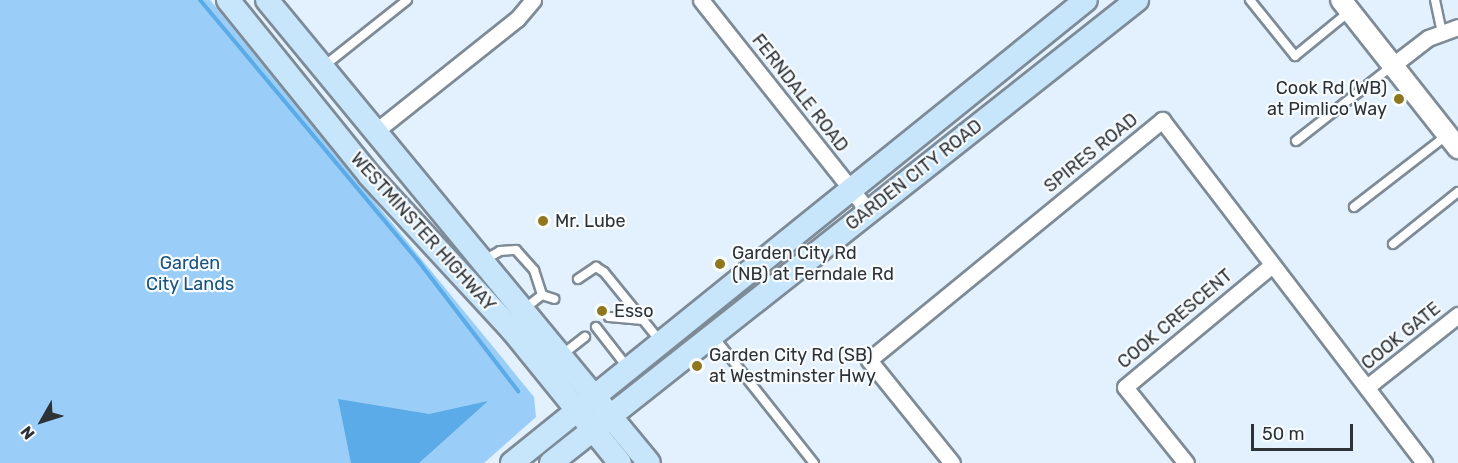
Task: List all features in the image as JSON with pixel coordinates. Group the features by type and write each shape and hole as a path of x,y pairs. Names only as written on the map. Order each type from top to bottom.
{"main road":[{"name":"WESTMINSTER HIGHWAY","path":"228,0 370,176 512,330 587,402 602,421 649,463"},
{"name":"WESTMINSTER HIGHWAY","path":"267,0 483,261 533,302 587,402"},
{"name":"GARDEN CITY ROAD","path":"512,463 1086,0"},
{"name":"GARDEN CITY ROAD","path":"551,463 1137,0"},
{"name":"WESTMINSTER HIGHWAY","path":"602,421 621,463"}],"street":[{"path":"376,131 517,19 533,0"},
{"name":"FERNDALE ROAD","path":"700,0 868,211"},
{"path":"1346,6 1453,142"},
{"path":"1393,65 1442,32 1458,27"},
{"name":"SPIRES ROAD","path":"952,463 869,360 1162,120 1271,266 1424,463"},
{"name":"COOK CRESCENT","path":"1186,463 1125,387 1271,266"},
{"name":"COOK GATE","path":"1367,387 1458,315"}],"lane":[{"path":"323,67 407,0"},
{"path":"1250,0 1295,56 1346,6"},
{"path":"1435,0 1442,32"},
{"path":"1296,141 1393,65"},
{"path":"1354,207 1453,142"},
{"path":"1393,244 1458,192"},
{"path":"483,261 500,251 516,250 534,270 533,302 554,299"},
{"path":"578,279 596,267 604,272 661,342"},
{"path":"609,317 643,320"},
{"path":"596,327 629,369"},
{"path":"712,334 814,463"},
{"path":"563,354 585,337"}],"green space":[{"name":"Garden City Lands","path":"0,0 210,0 534,397 536,417 484,463 0,463"}],"shaded area":[{"path":"338,399 429,414 488,401 419,463 351,463"}],"waterway":[{"path":"200,0 419,262 518,391"}],"place":[{"name":"Cook Rd (WB) at Pimlico Way","path":"1399,99"},
{"name":"Mr. Lube","path":"543,221"},
{"name":"Garden City Rd (NB) at Ferndale Rd","path":"720,264"},
{"name":"Esso","path":"602,311"},
{"name":"Garden City Rd (SB) at Westminster Hwy","path":"697,366"}]}
